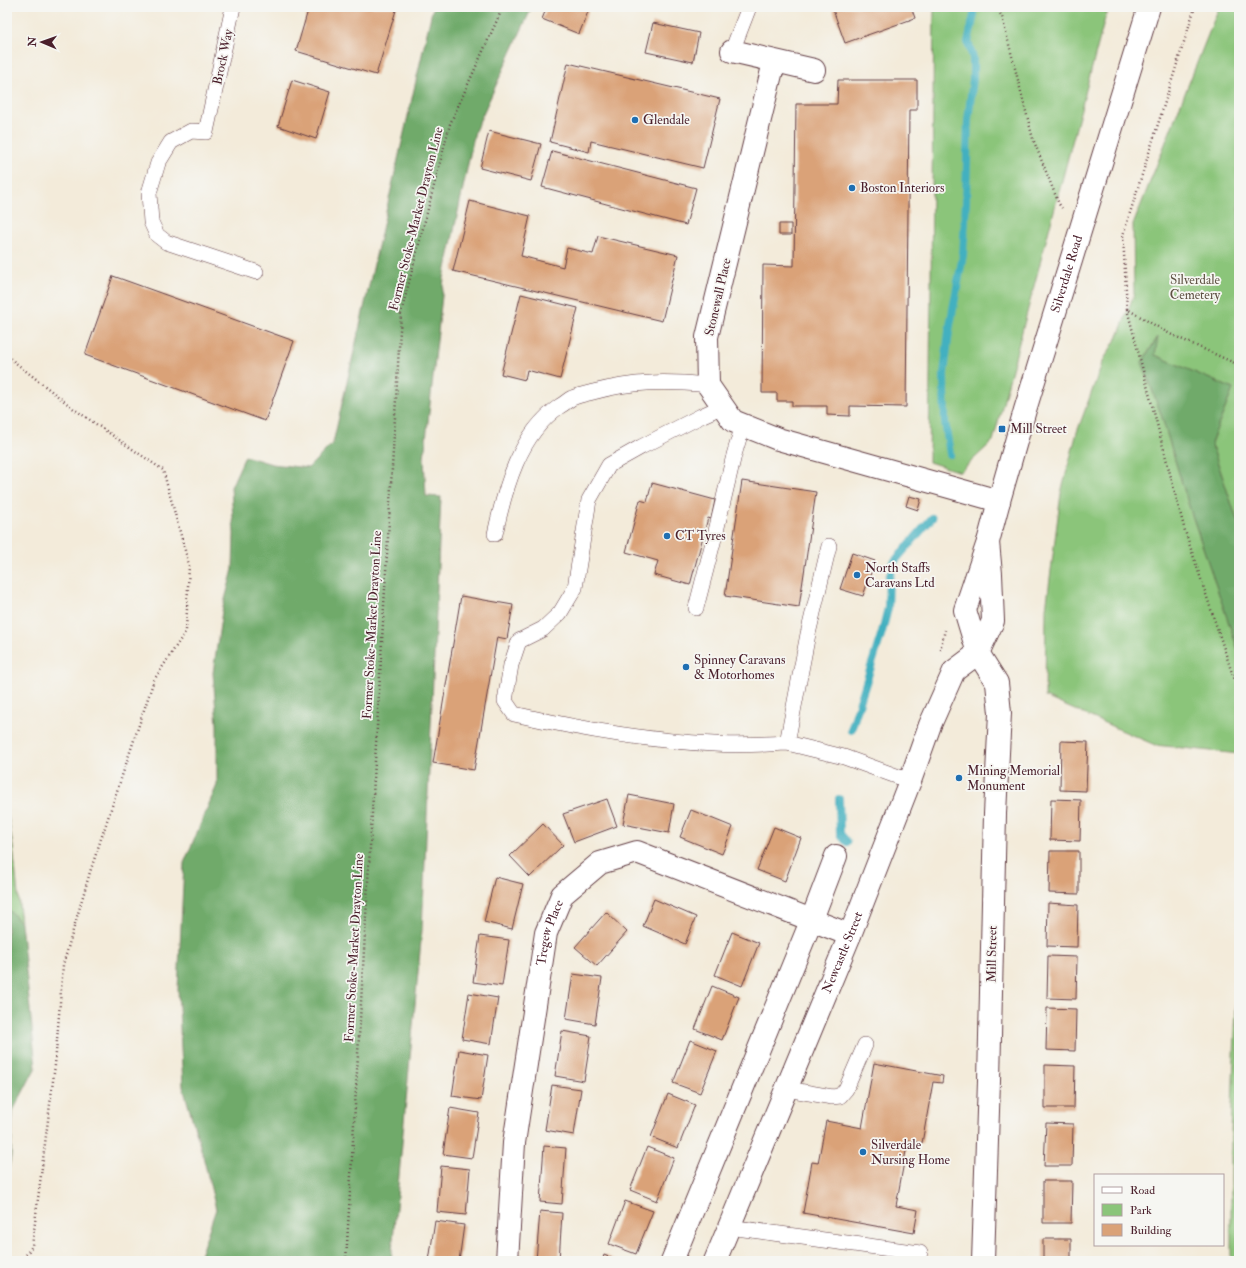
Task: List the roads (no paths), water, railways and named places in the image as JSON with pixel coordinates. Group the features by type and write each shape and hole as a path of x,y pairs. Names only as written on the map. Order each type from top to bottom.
{"street":[{"name":"Silverdale Road","path":"978,653 993,621 988,542 1025,410 1149,7"},
{"path":"732,51 774,62 814,70"},
{"name":"Stonewall Place","path":"708,385 707,337 774,62"},
{"path":"708,385 733,421 778,439 999,501"},
{"name":"Newcastle Street","path":"715,1261 850,935 910,781 930,725 954,671 978,653"},
{"name":"Mill Street","path":"978,653 997,683 1000,713 995,814 989,1089 983,1261"},
{"name":"Tregew Place","path":"507,1261 514,1143 546,933 562,895 600,863 637,852 850,935"},
{"path":"672,1261 812,919 836,856"}],"lane":[{"name":"Brock Way","path":"233,7 206,132 191,131 171,142 158,163 149,193 151,222 157,235 166,242 256,272"},
{"path":"732,51 749,7"},
{"path":"495,534 502,502 512,472 539,424 554,410 572,398 610,388 650,382 708,385"},
{"path":"723,406 648,443 609,465 589,500 575,588 560,613 543,629 520,641 511,666 505,702 514,714 640,738 714,744 787,743 844,757 910,781"},
{"path":"696,608 718,527 734,454 743,425"},
{"path":"787,743 808,634 829,546"},
{"path":"787,1089 832,1097 840,1096 846,1089 865,1045"},
{"path":"729,1227 920,1253"}],"waterway":[{"path":"950,454 945,422 944,374 949,331 963,255 968,120 973,79 973,58 968,42 974,15"},
{"path":"851,730 882,632 888,608 889,579 894,562 932,518"},
{"path":"839,799 840,834 847,842"}],"place":[{"name":"Glendale","path":"635,120"},
{"name":"Boston Interiors","path":"852,188"},
{"name":"Mill Street","path":"1002,429"},
{"name":"CT Tyres","path":"667,536"},
{"name":"North Staffs Caravans Ltd","path":"857,575"},
{"name":"Spinney Caravans & Motorhomes","path":"686,667"},
{"name":"Mining Memorial Monument","path":"959,778"},
{"name":"Silverdale Nursing Home","path":"863,1152"}],"park label":[{"name":"Silverdale Cemetery","path":"1195,288"}]}
